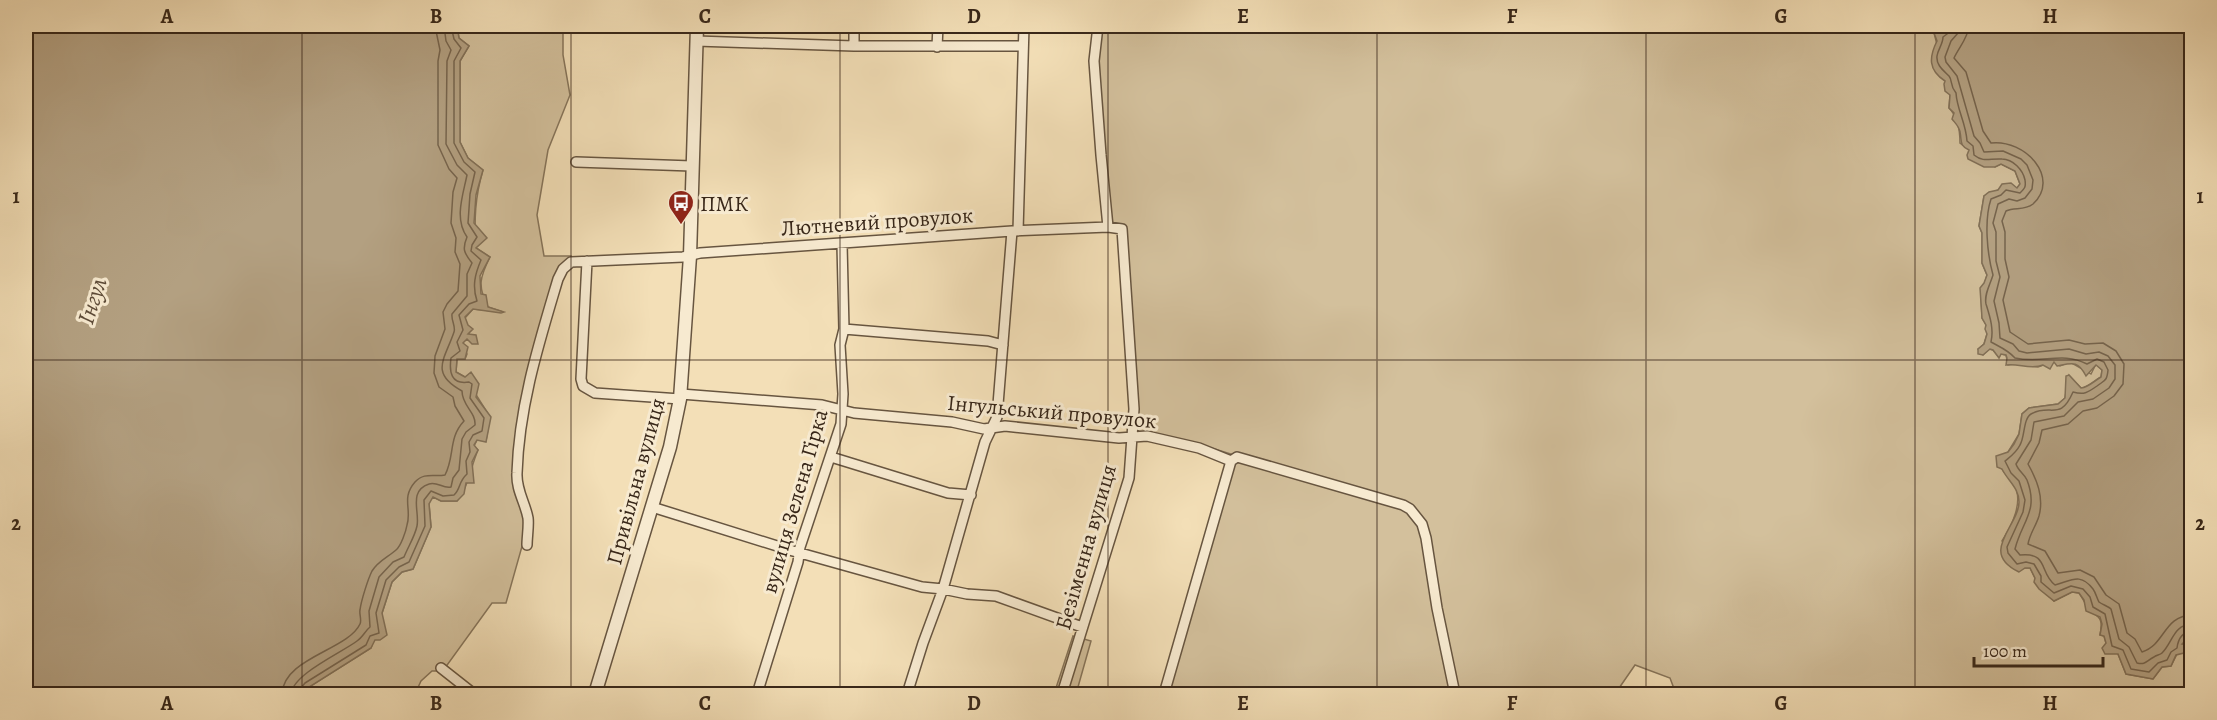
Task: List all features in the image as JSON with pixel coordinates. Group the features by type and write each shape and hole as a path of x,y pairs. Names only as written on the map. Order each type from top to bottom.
{"street":[{"name":"Привільна вулиця","path":"595,694 670,447 681,397 690,256 697,26"},
{"path":"854,26 854,46"},
{"path":"937,47 938,26"},
{"path":"907,694 943,589 985,442 997,417 1015,231 1024,26"},
{"path":"1098,26 1094,61 1108,227"},
{"path":"696,41 854,46 1023,46"},
{"path":"576,162 692,166"},
{"name":"Лютневий провулок","path":"527,546 528,518 519,493 517,476 529,380 558,279 563,269 571,262 690,256 700,253 1015,231 1108,227 1122,229"},
{"name":"Безіменна вулиця","path":"1062,694 1129,478 1134,409 1122,229"},
{"name":"вулиця Зелена Гірка","path":"757,694 798,562 799,552 841,424 843,394 840,345 844,329 842,244"},
{"name":"Інгульський провулок","path":"587,261 581,380 583,386 595,393 822,405 854,413 952,422 984,429 994,427 1131,437 1147,436 1199,448 1232,461 1237,457 1410,509 1422,524 1426,538 1437,608 1455,694"},
{"path":"844,329 988,341 1003,345"},
{"path":"831,457 948,493 971,495"},
{"path":"1164,694 1205,547 1232,461"},
{"path":"651,507 848,568 922,587 996,596 1082,627"},
{"path":"441,668 474,694"}],"shaded area":[{"path":"457,26 563,26 563,55 570,95 548,150 537,215 544,256 571,256 571,264 565,271 534,368 519,473 530,518 506,603 492,603 445,668 432,671 421,681 415,694 303,694 309,687 371,648 392,582 402,572 413,569 431,527 429,503 432,496 441,501 457,501 467,483 478,450 474,446 477,440 486,441 490,417 465,377 456,372 457,359 465,359 467,354 462,343 469,335 465,318 473,309 503,312 488,307 481,287 482,276 490,257 476,248 476,209 483,170 468,158 460,142 460,61 469,46 459,38"},
{"path":"1099,26 1947,26 1934,33 1950,95 1949,108 1958,124 1960,143 1995,167 2001,164 2015,171 2020,184 2017,188 1998,190 1984,196 1979,226 1982,233 1982,263 1987,275 1981,296 1982,318 1987,334 1984,344 1978,349 1983,355 1989,349 1999,357 2001,354 2006,355 2008,365 2038,367 2054,361 2060,366 2070,362 2091,374 2096,364 2102,370 2101,377 2081,388 2069,375 2065,398 2058,404 2029,408 2022,414 2019,434 2008,452 2002,469 2014,484 2018,498 2016,513 2002,541 2025,568 2030,568 2035,578 2054,601 2072,592 2079,593 2087,606 2099,618 2100,635 2104,636 2106,643 2118,654 2126,674 2153,679 2162,667 2171,666 2182,644 2191,635 2191,694 1668,694 1673,686 1670,678 1635,665 1615,694 1597,687 1594,694 1167,694 1234,455 1205,446 1139,432 1137,426 1124,225 1115,224 1109,219 1096,61"},
{"path":"1073,636 1091,641 1076,694 1054,694"}],"water":[{"name":"Інгул","path":"26,26 457,26 459,38 469,46 460,61 460,142 468,158 483,170 476,195 474,223 487,238 476,248 490,257 480,276 481,294 486,295 488,307 504,312 473,309 465,317 468,325 473,329 468,334 476,335 478,344 472,344 467,339 463,343 468,347 465,359 457,359 456,372 465,377 471,372 479,384 476,397 491,417 486,442 477,440 474,445 478,450 472,462 474,483 466,483 464,494 457,501 441,501 433,497 429,504 431,527 413,569 402,572 392,582 382,613 387,635 380,640 375,640 371,648 309,687 303,694 26,694"},
{"path":"1947,26 2191,26 2191,635 2182,644 2191,646 2188,652 2176,655 2171,666 2162,667 2153,679 2126,674 2118,654 2105,654 2102,648 2106,643 2104,636 2100,635 2102,624 2100,617 2086,611 2084,600 2079,593 2072,592 2054,601 2039,589 2034,582 2035,578 2030,568 2019,572 2007,564 2002,556 2001,547 2017,511 2019,497 2002,469 1997,467 1996,456 2008,452 2014,444 2019,434 2022,414 2029,408 2058,404 2065,398 2066,376 2069,375 2081,388 2101,377 2102,370 2096,365 2086,376 2080,367 2074,364 2057,366 2054,362 2050,369 2043,365 2034,367 2006,365 2006,355 2001,354 1999,358 1990,349 1983,355 1978,354 1978,349 1984,344 1987,334 1982,318 1980,288 1987,275 1982,263 1982,233 1979,226 1984,196 1998,190 2002,184 2011,183 2017,188 2020,184 2015,171 2001,164 1995,167 1984,167 1968,159 1969,150 1962,145 1959,128 1952,119 1954,113 1949,108 1950,95 1945,91 1945,81 1935,72 1932,63 1932,52 1937,41 1934,33"}],"place":[{"name":"ПМК","path":"681,226"}]}
